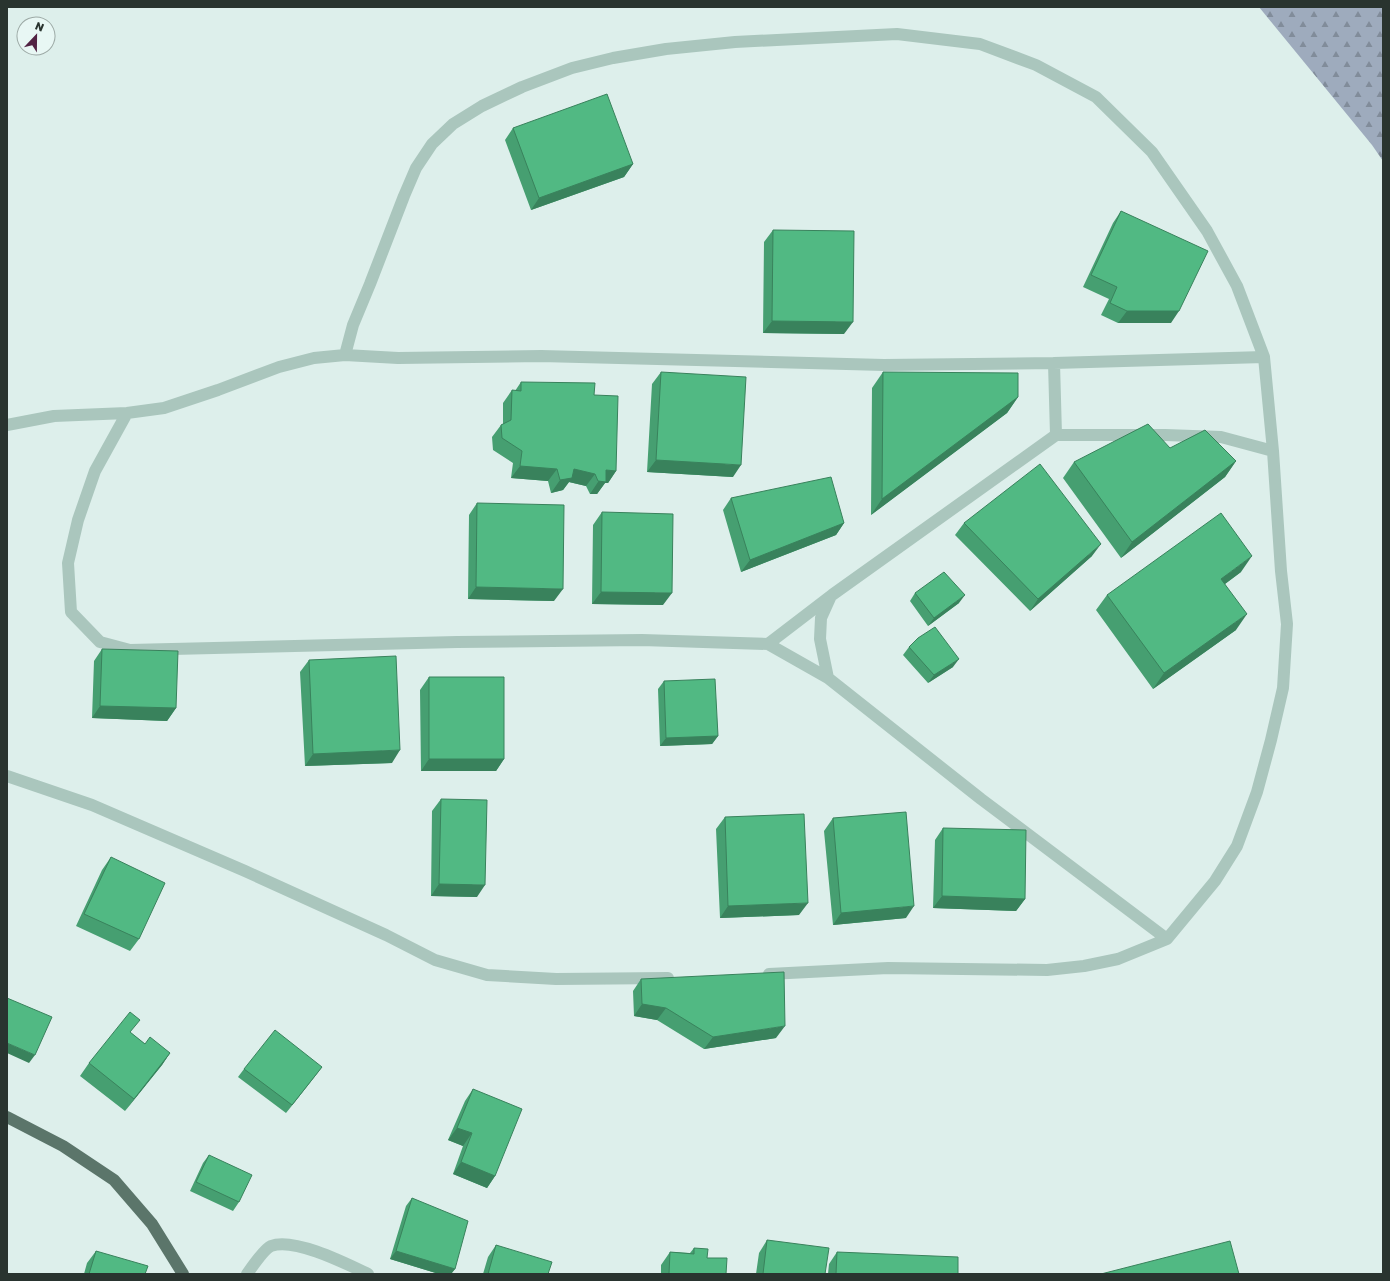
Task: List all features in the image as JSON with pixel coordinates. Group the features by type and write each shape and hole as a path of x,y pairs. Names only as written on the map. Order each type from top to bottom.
{"main road":[{"path":"7,1117 62,1146 114,1180 152,1224 183,1274"}],"street":[{"path":"345,355 353,325 404,196 416,168 432,144 453,124 482,106 522,87 572,68 613,58 666,49 735,42 898,34 980,44 1036,65 1096,97 1152,152 1206,231 1237,286 1264,358 1273,451 1286,624 1283,688 1257,792 1237,846 1215,882 1167,939 1118,959 1084,966 1047,970 888,968 754,975"},
{"path":"7,425 54,416 127,413 164,408 279,367 314,358 345,355 398,358 541,356 884,365 1264,358"},
{"path":"1054,363 1056,435"},
{"path":"127,413 95,471 78,520 68,563 71,612 100,642 130,650 473,641 642,640 768,644 828,678 981,799 1167,939"},
{"path":"768,644 832,595 1056,435 1165,434 1221,437 1273,451"},
{"path":"828,678 820,639 821,618 832,595"},
{"path":"7,776 99,808 245,871 386,935 436,960 487,975 556,978 682,978"},
{"path":"247,1274 257,1260 271,1246 292,1244 340,1261 368,1274"}],"green space":[{"path":"1259,7 1383,7 1383,161 1372,145"}],"building":[{"path":"607,94 633,164 539,198 513,128"},
{"path":"1121,211 1208,251 1179,311 1127,311 1110,303 1117,287 1091,275"},
{"path":"773,230 854,231 853,322 772,321"},
{"path":"661,372 746,377 741,465 656,460"},
{"path":"883,372 1018,373 1018,397 882,499"},
{"path":"521,382 595,383 594,395 618,396 616,471 606,470 606,482 598,481 595,474 574,469 572,478 560,480 557,469 520,466 522,451 502,438 501,425 511,420 512,390 521,391"},
{"path":"1148,424 1170,448 1205,430 1236,461 1132,542 1074,462"},
{"path":"1040,464 1101,544 1038,599 964,523"},
{"path":"831,477 844,523 750,560 731,498"},
{"path":"477,503 564,505 563,589 476,587"},
{"path":"602,512 673,514 672,593 601,592"},
{"path":"1221,513 1252,556 1221,579 1247,614 1164,673 1107,595"},
{"path":"944,572 965,595 934,618 915,593"},
{"path":"935,627 959,659 934,675 909,647 918,638"},
{"path":"102,649 178,651 176,708 100,706"},
{"path":"396,656 400,750 313,754 309,660"},
{"path":"429,677 504,677 504,759 429,759"},
{"path":"715,679 718,736 666,738 664,681"},
{"path":"441,799 487,800 485,885 439,884"},
{"path":"906,812 914,906 841,913 833,818"},
{"path":"804,814 808,903 728,906 725,817"},
{"path":"943,828 1026,830 1025,899 942,896"},
{"path":"111,857 165,883 139,939 84,914"},
{"path":"784,972 785,1026 713,1037 666,1008 642,1004 641,979"},
{"path":"7,998 52,1017 35,1055 7,1043"},
{"path":"130,1012 140,1020 130,1032 145,1044 150,1037 170,1053 134,1099 89,1063"},
{"path":"275,1030 322,1067 292,1105 244,1069"},
{"path":"473,1089 522,1109 495,1176 461,1162 472,1133 457,1128"},
{"path":"209,1155 252,1175 239,1202 196,1182"},
{"path":"412,1198 468,1221 455,1269 396,1251"},
{"path":"767,1240 829,1248 825,1274 763,1274"},
{"path":"1230,1241 1239,1274 1101,1274"},
{"path":"496,1245 552,1262 548,1274 488,1274"},
{"path":"694,1248 708,1249 707,1258 727,1258 726,1274 669,1274 670,1252 694,1254"},
{"path":"96,1251 148,1266 145,1274 89,1274"},
{"path":"837,1252 958,1257 958,1274 836,1274"}]}
